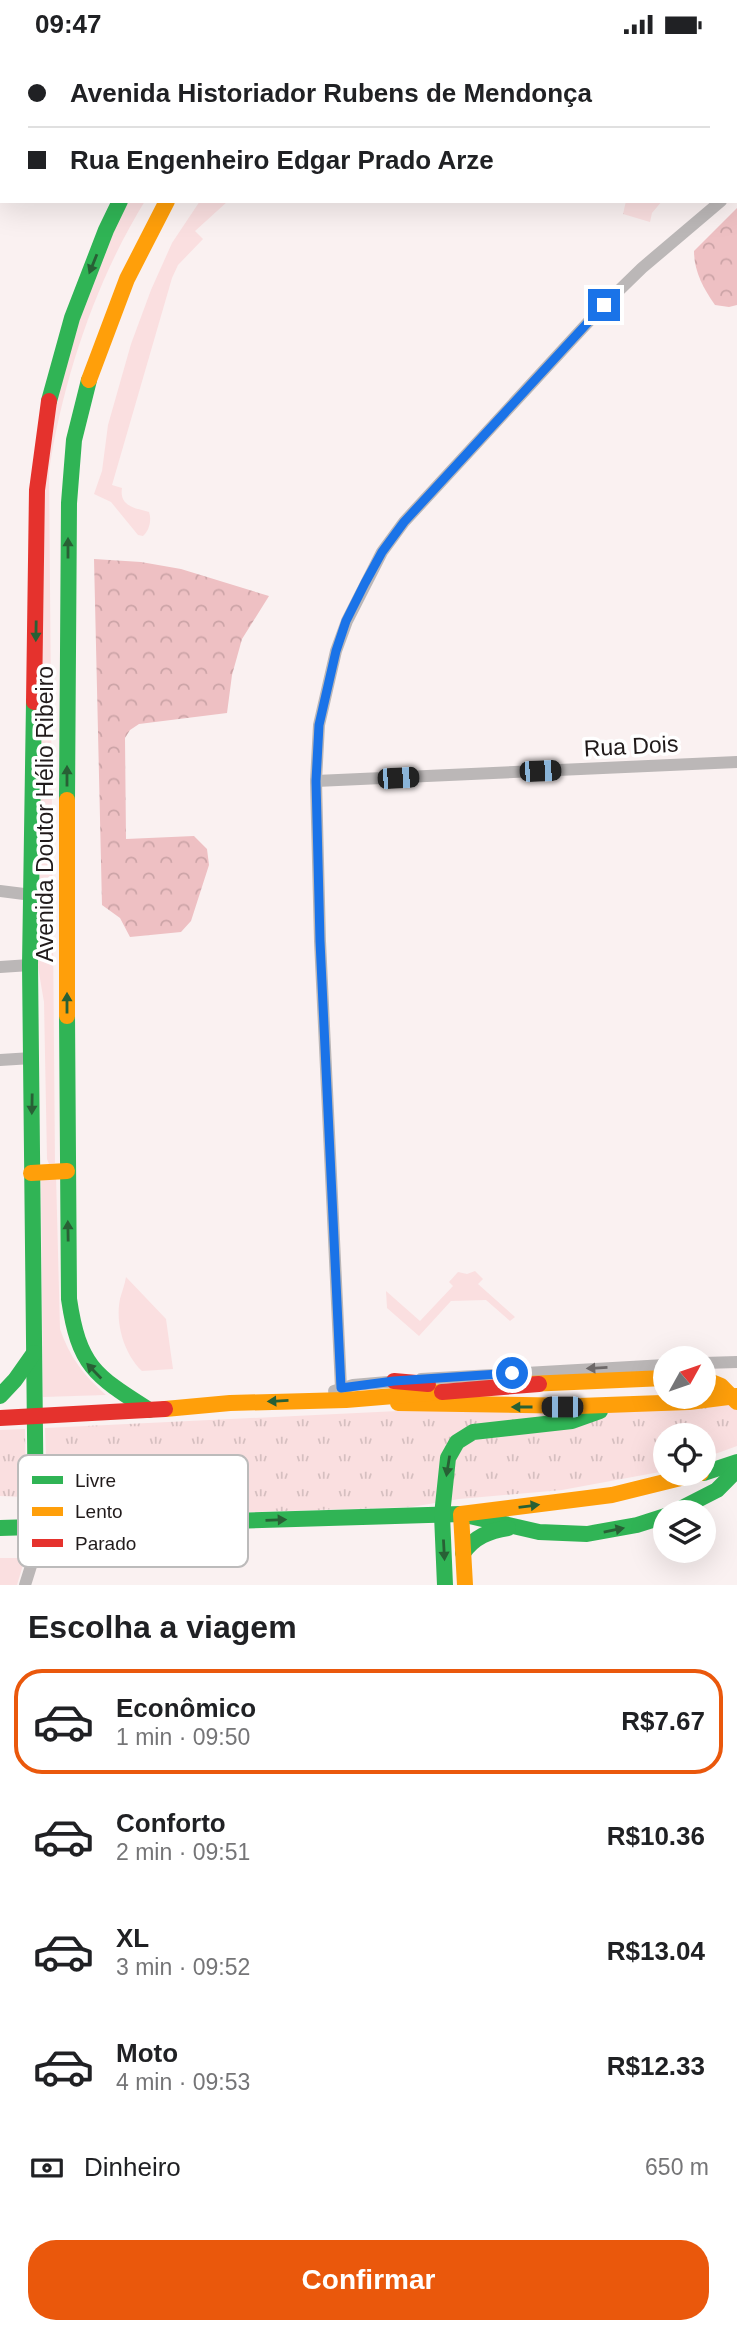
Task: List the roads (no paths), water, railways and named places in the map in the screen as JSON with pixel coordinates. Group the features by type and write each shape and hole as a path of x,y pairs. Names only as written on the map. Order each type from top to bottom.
{"main road":[{"name":"Avenida Doutor Hélio Ribeiro","path":"35,1455 30,965 37,490 40,447 59,355 80,296 119,203"},
{"name":"Avenida Doutor Hélio Ribeiro","path":"149,1410 89,1368 72,1332 69,1299 69,503 72,451 78,419 106,331 148,232 166,203"},
{"path":"31,1173 67,1171"},
{"path":"0,1396 34,1353"},
{"path":"0,1418 310,1400 344,1394 653,1379"},
{"path":"394,1381 428,1384 539,1384"},
{"path":"716,1384 735,1395"},
{"path":"344,1394 513,1408 615,1405 735,1395"},
{"path":"445,1585 442,1515 451,1449 462,1438 485,1430 572,1421 615,1405"},
{"path":"716,1469 737,1462"},
{"path":"697,1500 717,1490 737,1470"},
{"path":"248,1521 461,1514 606,1497 657,1486"},
{"path":"461,1514 512,1528 561,1535 591,1535 653,1519"},
{"path":"461,1514 465,1585"},
{"path":"0,1528 18,1528"},
{"path":"463,1553 468,1546 486,1534 512,1528"}],"street":[{"path":"653,1366 394,1381 344,1394 320,941 316,781 319,725 336,651 346,621 382,552 404,522 604,305 642,268 719,203"},
{"name":"Rua Dois","path":"316,781 737,762"},
{"path":"0,891 32,895"},
{"path":"0,967 30,965"},
{"path":"0,1052 32,1055"},
{"path":"0,1060 32,1055"},
{"path":"716,1363 737,1362"},
{"path":"25,1585 31,1567"}]}
